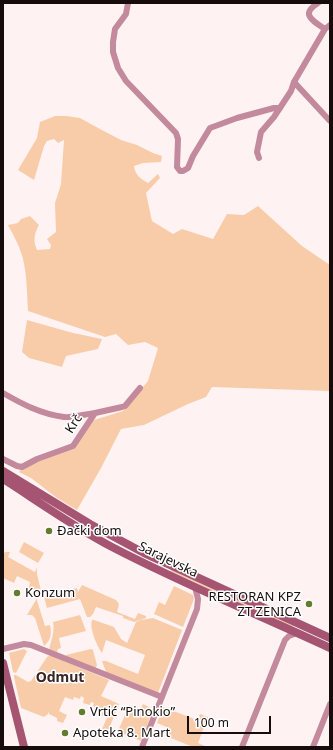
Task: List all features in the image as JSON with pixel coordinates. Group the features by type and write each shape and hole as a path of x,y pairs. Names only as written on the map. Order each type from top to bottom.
{"main road":[{"name":"Sarajevska","path":"3,471 90,524 144,553 330,638"},
{"name":"Sarajevska","path":"3,479 105,543 156,569 330,648"},
{"path":"3,663 24,745"}],"street":[{"path":"128,3 126,14 115,29 113,52 118,68 126,81 176,133 178,139 176,167 180,171 188,168 193,156 210,128 237,118 274,108 280,108"},
{"path":"259,158 257,152 261,132 274,118 328,27 316,23 310,16 310,11 318,3"},
{"path":"294,82 330,121"},
{"path":"95,413 125,406 140,388"},
{"name":"Krč","path":"3,393 24,405 65,417 95,413"},
{"name":"Krč","path":"3,459 22,467 37,459 73,446 95,413"},
{"path":"142,747 197,609 198,599 195,587"},
{"path":"242,747 284,640 297,633"},
{"path":"3,649 24,644 31,645 162,697"},
{"path":"314,747 330,704"}],"shaded area":[{"path":"55,116 80,118 121,140 162,156 161,162 143,163 134,166 137,174 148,183 158,174 160,178 146,193 152,221 173,234 182,229 213,239 227,214 244,215 258,206 302,246 330,265 330,391 212,387 206,397 144,425 121,429 77,510 57,498 31,478 19,472 21,469 34,462 74,447 94,420 123,411 148,381 158,348 145,342 128,345 116,334 105,337 28,311 23,259 19,246 8,225 18,223 21,219 30,216 39,225 35,238 37,250 50,249 51,245 47,239 56,232 55,203 61,184 64,140 58,143 54,139 47,141 44,146 34,180 18,170 37,138 40,122"},
{"path":"27,320 73,333 102,339 98,349 66,356 62,367 29,358 22,352"},
{"path":"24,542 44,553 38,563 19,552"},
{"path":"5,552 10,552 8,557 35,572 37,567 41,591 35,594 45,626 50,625 51,631 50,639 44,646 35,618 32,615 27,615 36,600 34,591 29,588 30,582 17,576 14,583 3,578 3,555"},
{"path":"170,569 174,569 296,627 285,624 172,572"},
{"path":"82,585 116,600 119,604 117,612 135,619 138,613 146,616 146,618 134,622 123,618 123,616 96,607 93,614 90,617 87,617 80,599 47,608 44,597 77,588 78,592"},
{"path":"174,586 193,595 194,599 183,627 154,614 159,602 165,605"},
{"path":"80,615 86,631 59,638 61,648 58,649 58,653 49,650 53,633 53,622"},
{"path":"153,618 182,630 158,693 106,672 102,661 106,661 138,674 145,655 106,640 102,653 96,642 91,623 92,620 94,620 114,627 121,639 127,643 136,622"},
{"path":"24,649 27,651 16,673 13,672 9,653"},
{"path":"91,649 93,650 97,665 95,669 66,657 66,655"},
{"path":"50,655 109,680 101,696 119,704 108,731 102,729 107,718 101,715 103,710 93,706 94,703 91,702 90,705 83,703 84,698 81,696 80,699 74,697 73,700 65,697 59,711 67,715 63,723 57,721 57,718 49,714 48,711 48,714 44,717 21,708 14,675 28,682 31,681 47,657"},
{"path":"143,704 153,710 141,741 118,731 125,715 131,712 127,710 129,705 140,710"},
{"path":"163,707 197,720 200,714 208,717 198,743 205,747 193,747 166,736 169,728 157,723"}],"place":[{"name":"Đački dom","path":"49,531"},
{"name":"Konzum","path":"17,593"},
{"name":"RESTORAN KPZ ZT ZENICA","path":"309,604"},
{"name":"Vrtić “Pinokio”","path":"82,712"},
{"name":"Apoteka 8. Mart","path":"65,733"}],"district":[{"name":"Odmut","path":"60,678"}]}
